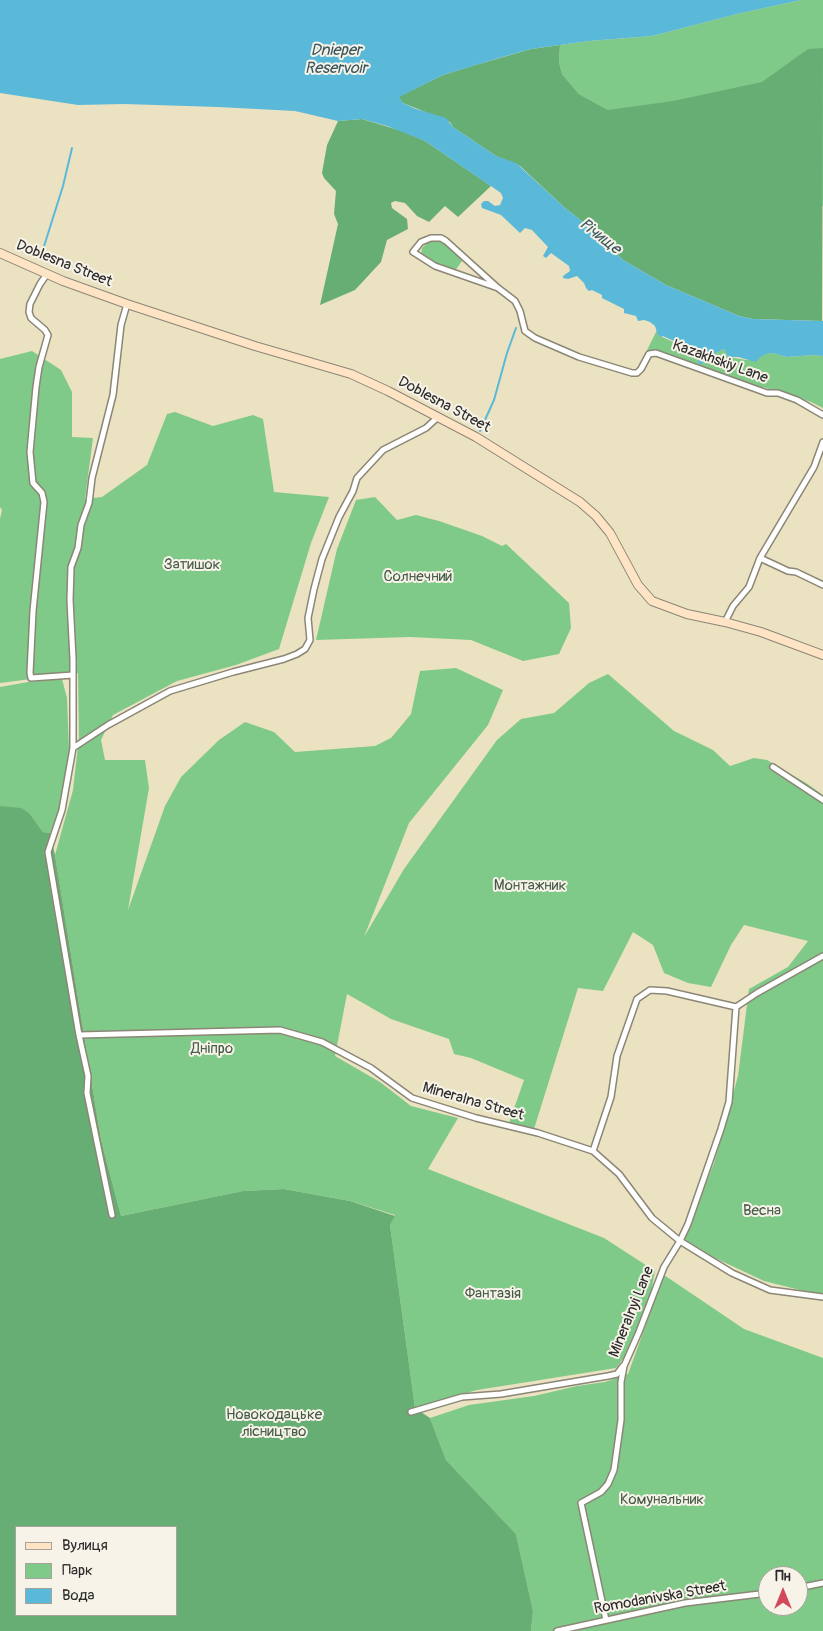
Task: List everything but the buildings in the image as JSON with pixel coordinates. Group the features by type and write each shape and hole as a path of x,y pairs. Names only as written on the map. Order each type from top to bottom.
{"street":[{"name":"Kazakhskiy Lane","path":"498,288 435,266 413,252 421,242 436,237 441,238 515,301 520,311 525,331 535,338 579,357 632,373 641,369 649,354 656,353 767,393 778,393 798,400 823,415"},
{"name":"Doblesna Street","path":"0,253 47,274 127,304 255,346 351,374 388,391 476,437 580,502 596,516 610,533 638,585 652,600 687,614 761,632 823,655"},
{"path":"47,274 30,304 29,312 31,318 48,335 37,380 30,452 33,483 42,493 44,502 33,611 30,673 31,678 72,675"},
{"path":"112,1215 87,1093 88,1076 79,1035 48,852 62,810 73,748 71,567 78,548 81,525 89,503 100,442 113,395 121,325 127,304"},
{"path":"73,748 108,725 170,691 225,674 284,659 305,649 310,640 308,618 322,559 357,478 383,450 426,428 438,417"},
{"path":"725,622 733,606 749,587 760,558 774,531 814,467 823,442"},
{"path":"760,558 823,585"},
{"path":"773,767 823,800"},
{"path":"593,1151 611,1097 617,1056 637,999 650,990 667,991 736,1007 772,984 823,956"},
{"name":"Mineralnyi Lane","path":"606,1620 580,1504 582,1501 592,1498 601,1492 608,1484 614,1470 621,1420 621,1382 624,1366 664,1267 680,1241 691,1216 729,1102 736,1007"},
{"name":"Mineralna Street","path":"79,1035 280,1030 322,1042 371,1068 412,1098 476,1118 538,1133 593,1151 619,1174 652,1218 680,1241 732,1273 770,1290 823,1297"},
{"path":"411,1412 462,1397 501,1394 608,1376 617,1374 624,1366"},
{"path":"808,1586 823,1583"},
{"name":"Romodanivska Street","path":"557,1631 685,1603 758,1594"}],"green space":[{"path":"801,0 823,0 823,206 608,110 579,94 562,74 559,62 560,45 652,36"},
{"path":"560,45 559,62 562,74 579,94 608,110 673,101 762,82 808,49 823,48 822,321 753,319 739,316 666,285 623,260 592,229 565,208 520,166 496,156 453,127 450,122 403,103 398,97 443,75 531,49"},
{"path":"362,119 405,132 425,141 491,186 458,217 445,206 429,222 417,216 405,203 395,201 391,203 392,208 407,219 408,229 387,240 381,262 355,290 320,305 338,224 334,214 336,191 322,173 327,145 338,121"},
{"path":"436,239 445,243 462,259 454,272 434,263 421,254 422,248 429,241"},
{"path":"657,330 658,335 682,346 700,351 698,362 710,353 714,354 724,349 728,357 747,360 773,353 786,357 823,356 823,408 811,402 763,387 761,394 656,355 649,357 645,354"},
{"path":"32,351 61,370 72,392 72,437 93,438 85,499 102,497 147,465 167,414 175,412 213,426 253,415 263,419 274,492 329,497 311,543 279,649 236,665 177,681 113,715 101,740 105,760 145,760 149,788 128,910 165,806 181,777 219,740 245,722 274,732 295,752 375,746 391,738 411,714 420,671 456,668 503,690 488,725 409,823 364,937 404,869 497,740 521,719 554,713 589,683 608,674 674,731 713,750 730,766 754,758 767,760 823,795 823,1294 764,1281 715,1258 684,1239 714,1163 738,1076 749,989 788,967 808,941 744,925 731,945 711,987 688,983 664,973 653,945 633,932 603,991 578,988 534,1129 509,1123 524,1080 471,1058 454,1054 449,1039 391,1019 347,994 335,1056 380,1082 411,1106 458,1118 428,1169 604,1238 655,1271 650,1298 628,1352 616,1368 477,1390 415,1408 390,1225 395,1215 350,1201 284,1189 243,1191 121,1216 101,1140 55,855 73,790 79,737 78,673 0,683 0,519 2,510 0,507 0,359"},
{"name":"Солнечний","path":"375,497 397,520 416,515 482,536 502,546 506,544 569,603 571,628 559,654 523,661 471,640 410,637 316,640 337,549 356,500"},
{"path":"62,679 67,698 69,749 60,806 50,833 43,832 30,814 0,806 0,687"},
{"name":"Новокодацьке лісництво","path":"0,806 21,808 30,814 43,832 50,833 101,1140 121,1216 243,1191 284,1189 350,1201 395,1216 390,1225 415,1408 430,1418 446,1460 516,1534 533,1611 531,1631 0,1631"},
{"name":"Комунальник","path":"664,1275 744,1329 823,1358 823,1631 531,1631 533,1611 516,1534 446,1460 430,1418 469,1405 534,1396 605,1382 628,1374"}],"water":[{"name":"Dnieper Reservoir","path":"0,0 801,0 652,36 589,41 531,49 443,75 399,97 403,103 416,109 446,118 453,127 496,156 516,163 565,208 592,229 623,260 666,285 739,316 753,319 823,321 823,356 786,357 773,353 760,357 756,362 738,357 728,357 724,349 714,354 710,353 700,364 698,362 700,351 692,349 689,353 681,351 682,345 658,335 655,326 650,322 638,321 636,316 624,313 624,309 602,298 602,295 592,290 589,291 577,276 568,279 563,278 570,271 569,266 551,253 546,258 543,256 548,247 532,230 525,228 520,233 501,215 482,208 481,204 484,201 488,201 495,206 500,205 503,198 501,193 425,141 387,126 362,119 338,121 295,111 124,104 78,105 0,93"}],"waterway":[{"path":"40,259 63,186 72,148"},
{"path":"480,431 494,400 516,328"}],"water label":[{"name":"Річище","path":"600,237"}],"park label":[{"name":"Затишок","path":"192,565"},
{"name":"Монтажник","path":"530,886"},
{"name":"Дніпро","path":"212,1049"},
{"name":"Весна","path":"762,1211"},
{"name":"Фантазія","path":"493,1294"}]}
